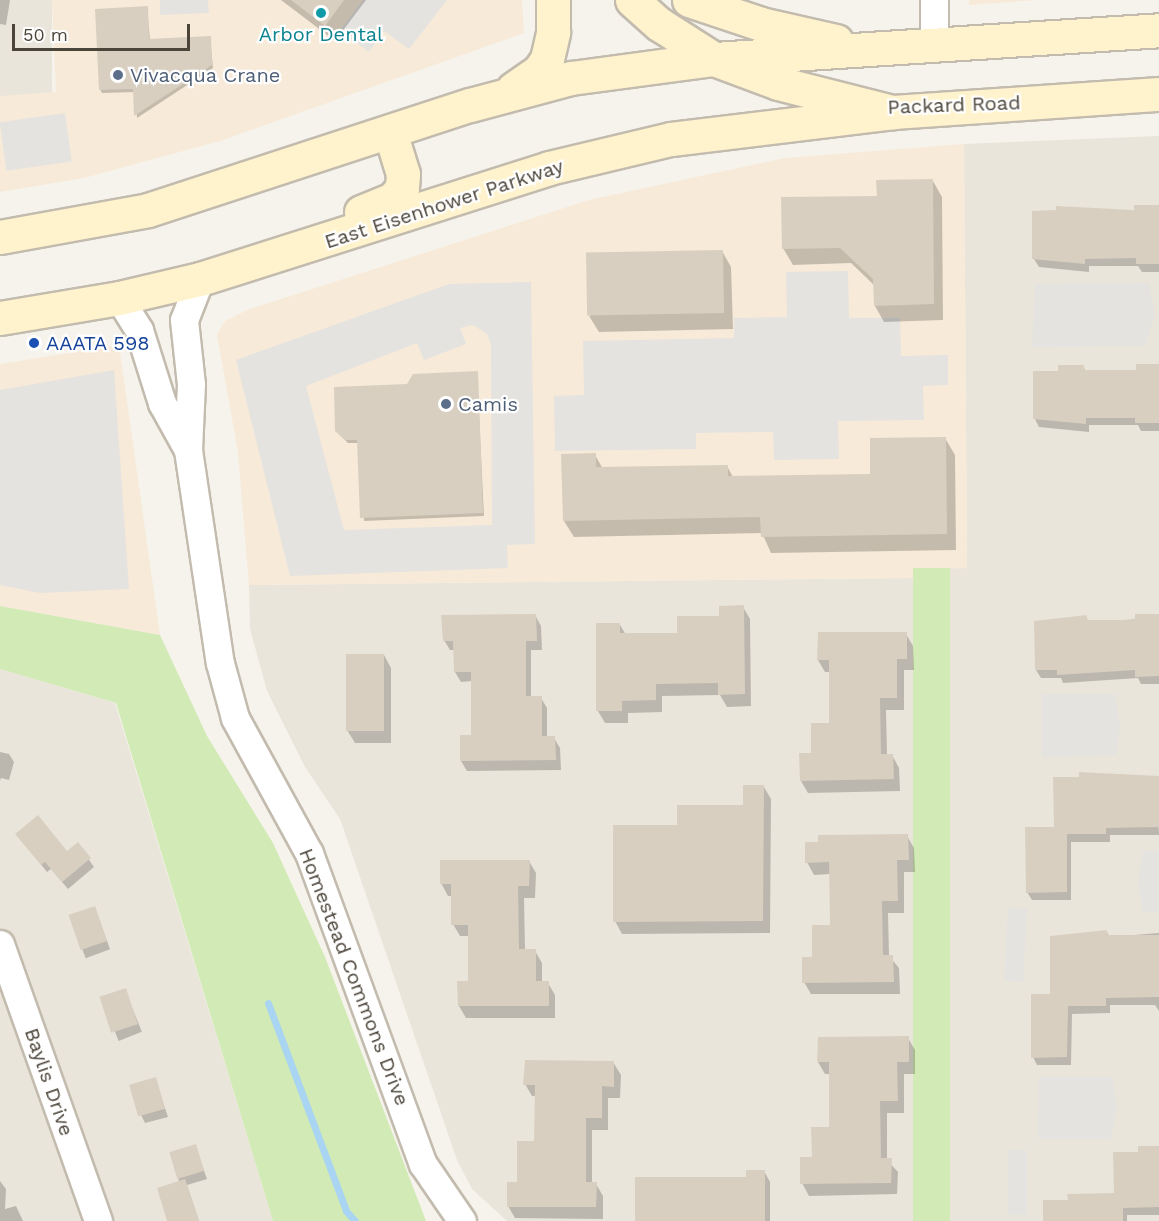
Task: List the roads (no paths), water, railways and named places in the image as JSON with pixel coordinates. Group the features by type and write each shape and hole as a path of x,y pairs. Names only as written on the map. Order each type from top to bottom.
{"main road":[{"path":"502,97 539,71 547,59 552,40 553,0"},
{"name":"Packard Road","path":"632,0 659,24 714,59 778,83 893,112 1159,94"},
{"path":"689,0 761,24 873,49"},
{"path":"0,237 76,225 208,193 390,132 572,78 714,59 1159,30"},
{"name":"East Eisenhower Parkway","path":"0,318 119,298 200,279 294,252 549,168 671,139 893,112"},
{"path":"294,252 324,225 393,199 402,188 403,174 390,132"},
{"path":"0,255 54,241 76,225"}],"street":[{"path":"934,0 934,45"},
{"name":"Homestead Commons Drive","path":"200,279 184,320 191,384 188,450 220,663 235,718 309,853 423,1164 462,1221"},
{"name":"Homestead Commons Drive","path":"119,298 139,330 162,403 188,450"},
{"name":"Baylis Drive","path":"0,944 98,1221"}],"waterway":[{"path":"268,1003 346,1211 355,1221"}],"place":[{"name":"Arbor Dental","path":"321,13"},
{"name":"Vivacqua Crane","path":"118,75"},
{"name":"AAATA 598","path":"34,343"},
{"name":"Camis","path":"446,404"}]}
